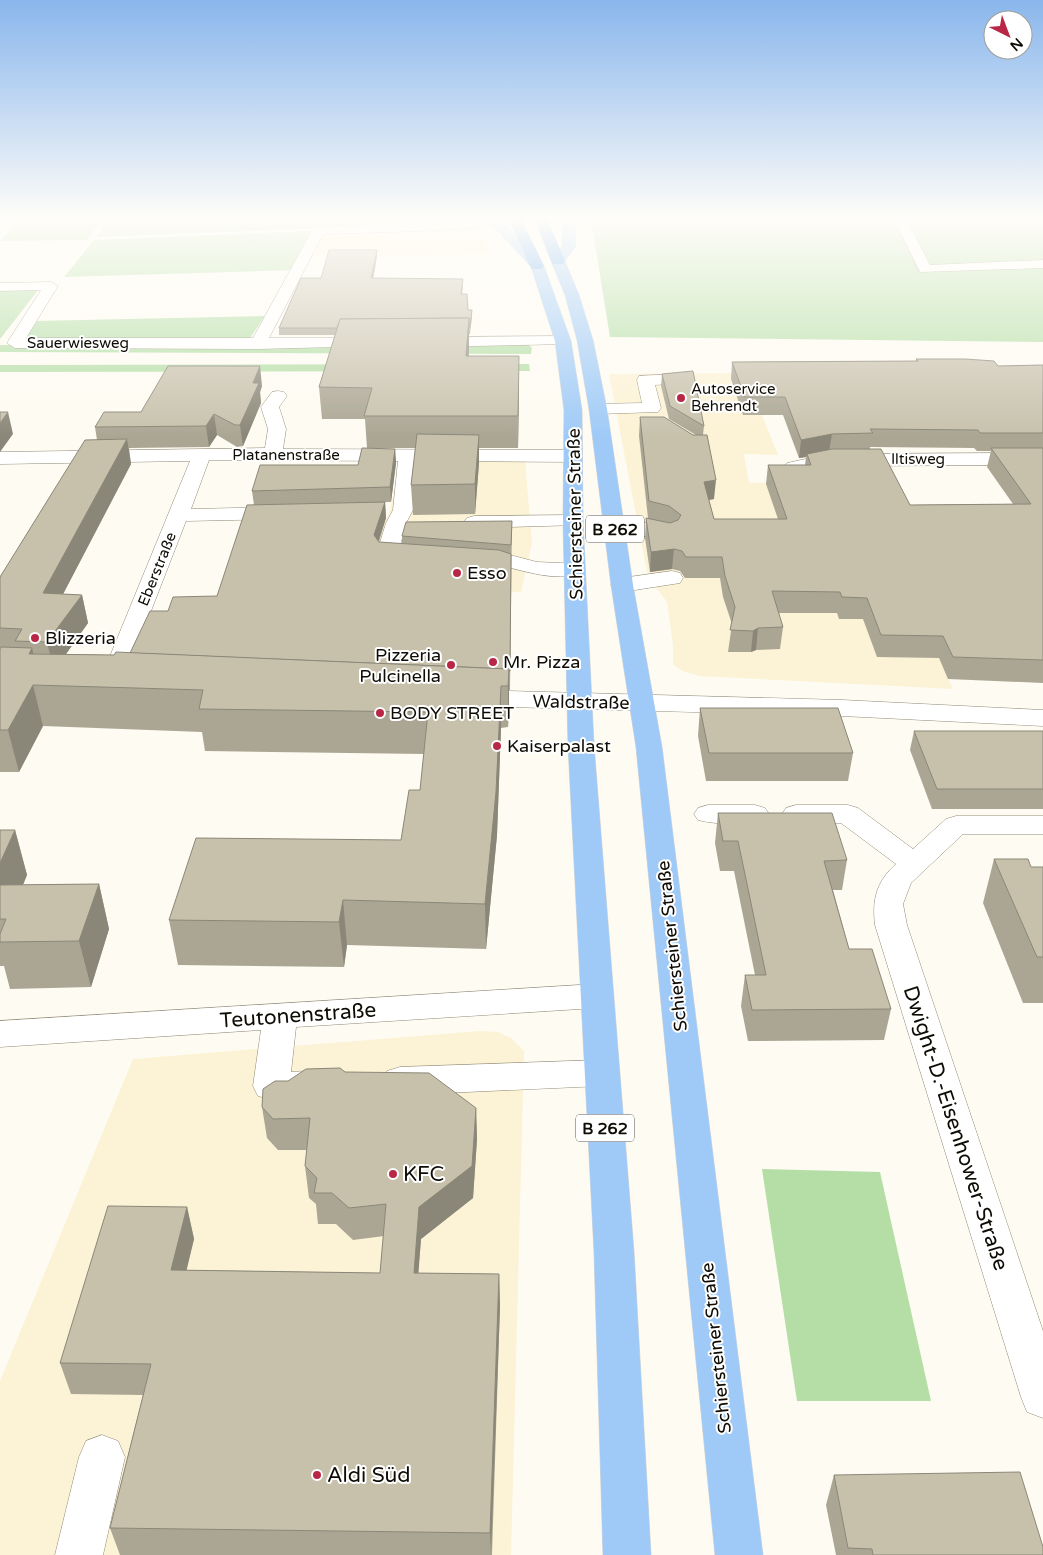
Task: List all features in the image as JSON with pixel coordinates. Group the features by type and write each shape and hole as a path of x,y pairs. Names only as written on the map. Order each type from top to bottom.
{"main road":[{"name":"B 262","path":"546,292 562,337"},
{"name":"Schiersteiner Straße","path":"571,292 585,340 599,416 622,585 658,814 739,1555"},
{"name":"Schiersteiner Straße","path":"562,337 573,410 574,569 581,745 587,814 596,996 614,1252 627,1555"}],"street":[{"name":"Sauerwiesweg","path":"47,292 15,343 384,343"},
{"path":"258,344 286,292"},
{"path":"496,327 499,333 562,337"},
{"path":"413,343 562,337"},
{"path":"599,416 652,408 645,380 676,379"},
{"path":"273,454 277,429 270,407 278,396"},
{"path":"599,416 661,424"},
{"name":"Platanenstraße","path":"0,458 273,454 573,456"},
{"name":"Eberstraße","path":"140,684 102,682 178,516 202,455"},
{"path":"408,455 399,516 388,552 502,559 536,569 574,569"},
{"name":"Iltisweg","path":"794,467 829,460 1042,460"},
{"path":"178,516 305,512"},
{"path":"454,522 573,521"},
{"path":"502,559 503,522"},
{"path":"615,525 662,532 668,535"},
{"path":"622,585 672,578"},
{"name":"Waldstraße","path":"447,697 842,708 1043,718"},
{"path":"708,814 848,814 913,862"},
{"name":"Dwight-D.-Eisenhower-Straße","path":"1043,825 956,825 913,862 898,879 888,904 891,925 1043,1397"},
{"name":"Teutonenstraße","path":"0,1034 596,996"},
{"path":"280,1016 271,1086 601,1073"},
{"path":"79,1555 102,1457"}],"shaded area":[{"path":"745,373 778,455 744,454 749,483 810,482 872,511 953,689 700,676 682,671 673,664 673,645 667,602 648,577 609,374"},
{"path":"400,461 525,461 532,543 521,592 354,592 390,511"},
{"path":"480,1031 498,1032 511,1038 524,1051 511,1555 0,1555 0,1381 133,1059"}],"green space":[{"path":"0,292 37,292 0,339"},
{"path":"603,292 1043,292 1043,342 610,337"},
{"path":"265,316 248,341 33,340 25,336 35,321"},
{"path":"527,343 532,348 531,354 0,352 0,345 230,346"},
{"path":"529,364 530,371 0,372 0,365"},
{"path":"762,1169 880,1172 931,1401 797,1401"}],"building":[{"path":"295,292 461,292 461,294 467,294 468,310 472,310 470,327 469,318 340,319 337,328 279,328"},
{"path":"469,318 466,356 519,356 518,416 364,416 372,388 319,387 340,319"},
{"path":"916,359 994,361 998,366 1043,365 1043,433 870,429 873,433 832,434 801,440 785,397 745,397 732,362 918,361"},
{"path":"168,366 260,366 253,383 259,383 240,425 235,425 214,414 206,426 95,427 104,412 141,412"},
{"path":"693,371 704,426 670,406 662,374"},
{"path":"0,412 8,412 0,423"},
{"path":"640,417 664,417 693,435 707,435 716,480 704,482 714,519 787,519 768,465 811,465 807,454 832,449 881,449 910,505 1031,504 991,448 1043,448 1043,660 953,657 943,636 881,635 867,598 842,597 840,592 772,591 783,627 758,628 753,631 730,630 735,607 725,576 722,557 686,557 682,551 674,549 651,552 646,518 670,523 678,520 681,515 669,506 649,501"},
{"path":"417,434 479,435 475,484 411,485"},
{"path":"127,439 43,593 82,595 47,642 15,641 22,629 0,628 0,577 85,440"},
{"path":"362,448 395,449 390,487 252,491 260,465 358,465"},
{"path":"385,502 374,535 379,542 499,550 511,554 510,671 509,669 130,653 150,611 168,611 173,597 217,596 247,505"},
{"path":"512,521 511,545 402,536 406,522"},
{"path":"1,647 32,648 29,654 114,655 116,652 509,669 508,686 501,686 496,792 485,904 343,900 339,922 169,920 196,838 401,840 409,790 420,790 428,712 199,709 203,690 33,685 8,730 0,730"},
{"path":"700,708 838,708 853,753 709,753"},
{"path":"914,731 1043,731 1043,789 937,789"},
{"path":"718,813 832,813 847,860 824,861 849,949 872,949 891,1009 752,1010 745,975 766,975 738,841 723,841"},
{"path":"0,830 15,830 0,863"},
{"path":"994,859 1028,859 1031,867 1043,867 1043,957 1037,957"},
{"path":"99,884 79,941 0,942 0,934 6,919 0,919 0,885"},
{"name":"Aldi Süd","path":"340,1068 345,1072 429,1073 476,1108 472,1166 419,1207 414,1273 499,1274 490,1533 110,1528 151,1364 60,1363 108,1206 187,1207 171,1270 380,1273 386,1204 349,1208 332,1193 314,1193 317,1178 305,1166 310,1118 273,1119 262,1107 263,1089 275,1081 288,1081 306,1069"},
{"path":"1020,1472 1043,1547 1043,1555 873,1555 872,1549 848,1548 834,1475"}],"place":[{"name":"Autoservice Behrendt","path":"681,398"},
{"name":"Esso","path":"457,573"},
{"name":"Blizzeria","path":"35,638"},
{"name":"Mr. Pizza","path":"493,662"},
{"name":"Pizzeria Pulcinella","path":"451,665"},
{"name":"BODY STREET","path":"380,713"},
{"name":"Kaiserpalast","path":"497,746"},
{"name":"KFC","path":"393,1174"},
{"name":"Aldi Süd","path":"317,1475"}]}
